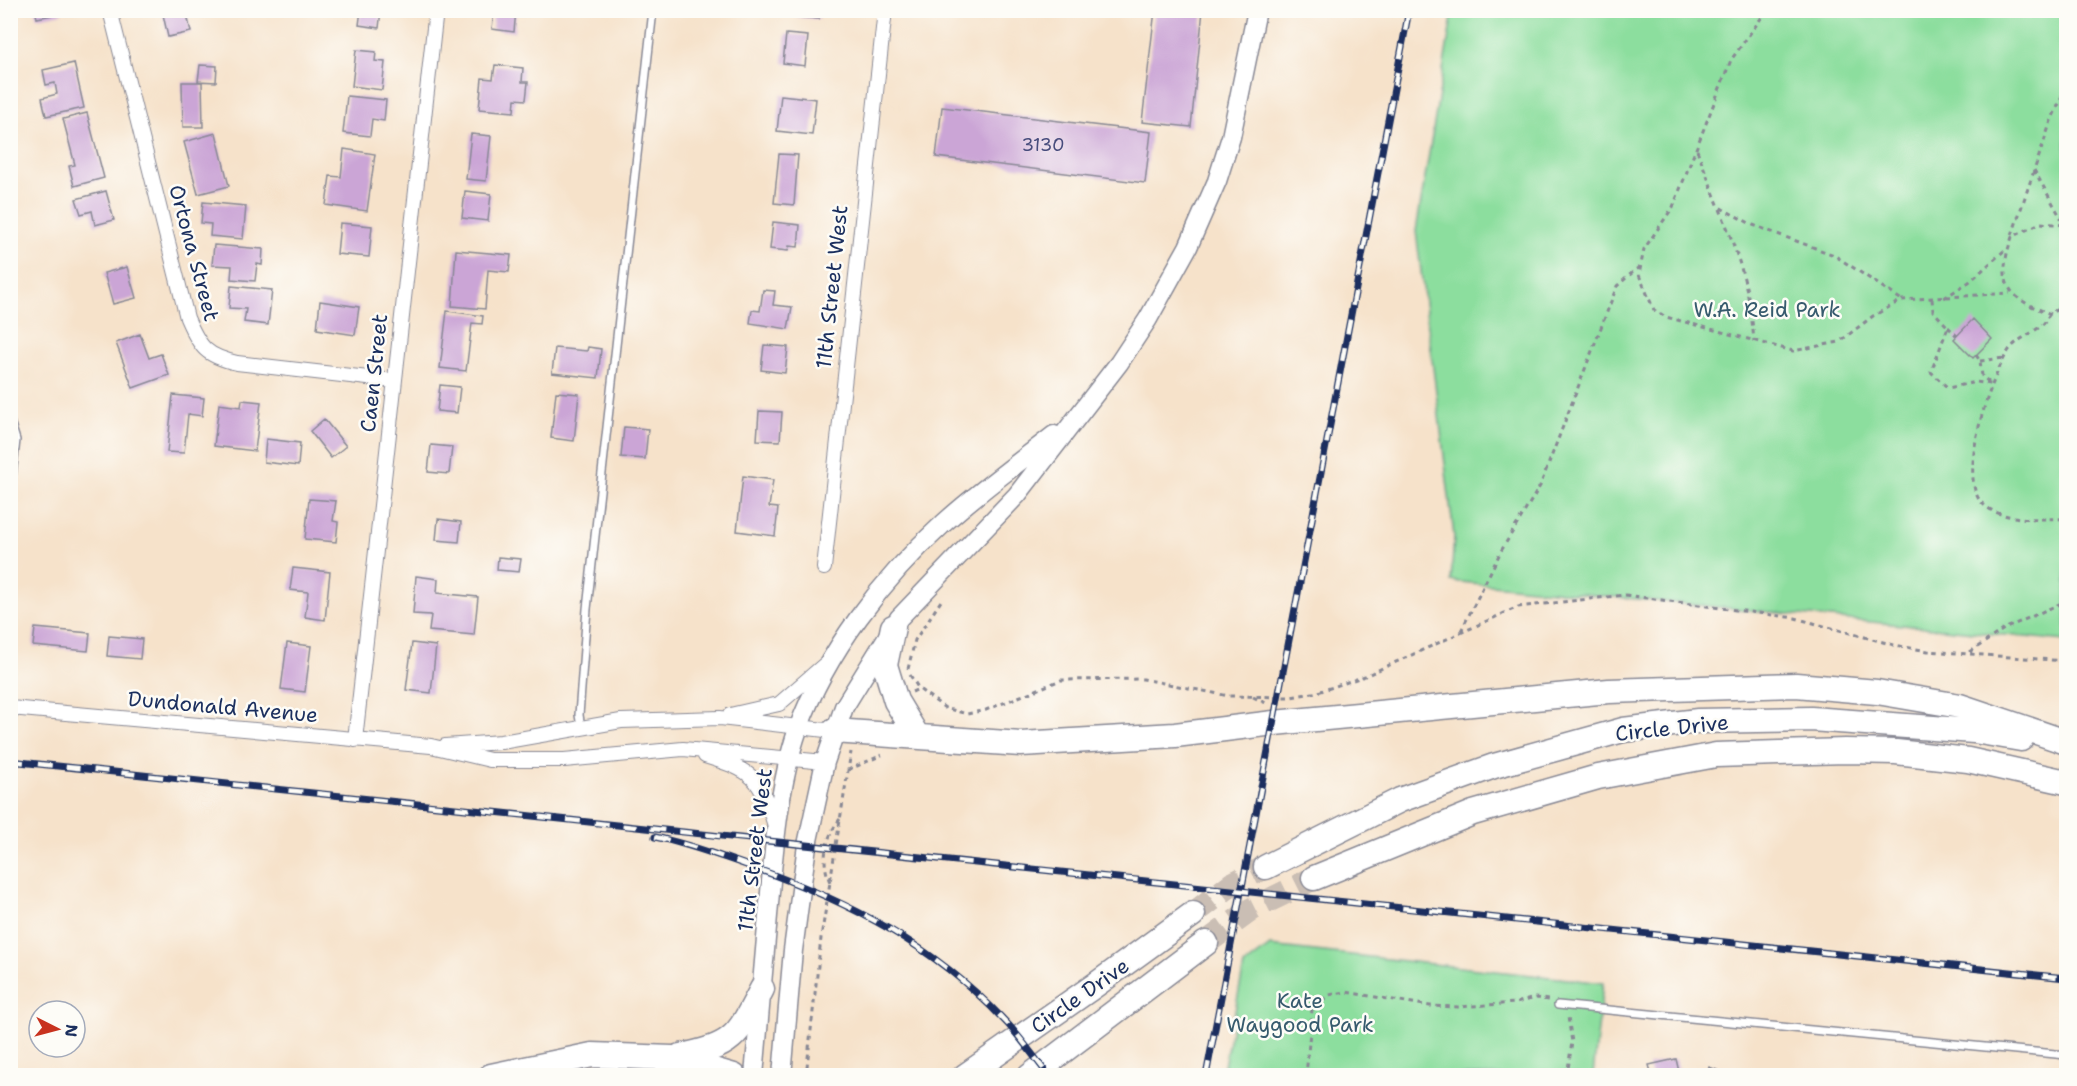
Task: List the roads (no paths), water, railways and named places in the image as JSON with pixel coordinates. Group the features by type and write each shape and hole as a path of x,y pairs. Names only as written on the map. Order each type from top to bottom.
{"highway":[{"path":"893,627 885,665 896,701 917,736"},
{"path":"846,732 1021,744 1175,735 1274,723 1609,691 1796,685 1877,692 1960,706 2067,744"},
{"name":"Circle Drive","path":"1266,867 1400,800 1494,766 1623,730 1698,721 1811,719 1974,731 2067,744"},
{"name":"Circle Drive","path":"1314,878 1473,813 1598,777 1716,755 1845,751 1896,752 1968,760 2067,782"},
{"name":"Circle Drive","path":"965,1076 1193,914"},
{"name":"Circle Drive","path":"1030,1076 1206,943"},
{"path":"491,1076 592,1055 672,1058 712,1051 741,1030 762,989"},
{"path":"672,1058 734,1076"}],"main road":[{"name":"11th Street West","path":"782,1076 801,884 825,762 846,732 844,707 899,618 1017,495 1125,354 1188,248 1217,181 1231,136 1257,10"},
{"name":"11th Street West","path":"754,1076 776,831 798,729 834,654 885,585 944,522 1074,418"}],"street":[{"name":"Ortona Street","path":"110,10 187,318 205,351 219,359 237,363 394,381"},
{"name":"Caen Street","path":"355,740 436,10"},
{"name":"11th Street West","path":"824,568 885,10"},
{"name":"Dundonald Avenue","path":"720,718 779,704 806,683 834,654"},
{"name":"Dundonald Avenue","path":"10,708 431,747 490,760 564,760 683,749 825,762"},
{"name":"Dundonald Avenue","path":"431,747 501,742 621,722 720,718 798,729 846,732"},
{"name":"Dundonald Avenue","path":"683,749 727,763 753,776 764,792 776,831"}],"lane":[{"path":"581,727 579,715 587,609 653,10"},
{"path":"10,421 16,440 10,494"},
{"path":"1558,1005 2067,1055"}],"tunnel":[{"path":"1193,914 1232,884 1266,867"},
{"path":"1206,943 1252,909 1314,878"}],"railway":[{"path":"1206,1076 1409,10"},
{"path":"10,761 2066,978"},
{"path":"655,837 706,851 790,881 857,911 888,928 948,969 976,993 1015,1032 1049,1076"}],"park label":[{"name":"W.A. Reid Park","path":"1767,310"},
{"name":"Kate Waygood Park","path":"1300,1013"}]}
